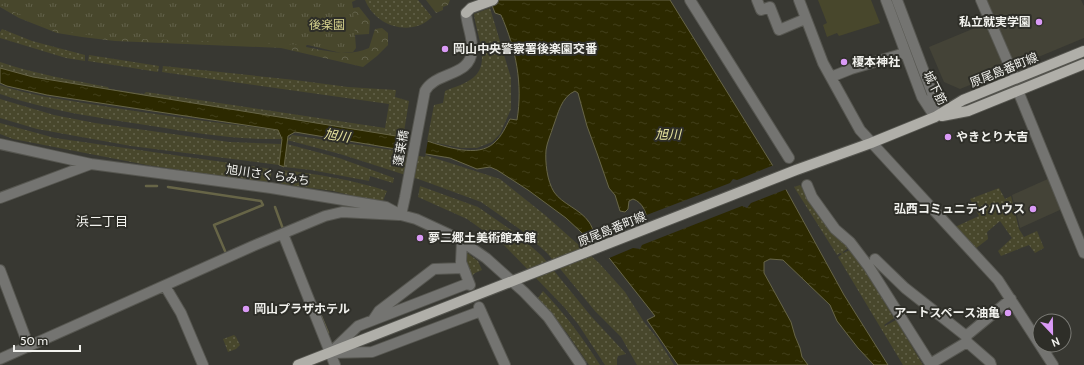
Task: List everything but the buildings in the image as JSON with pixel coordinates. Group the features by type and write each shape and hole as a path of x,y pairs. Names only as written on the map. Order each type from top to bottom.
{"main road":[{"path":"470,10 493,0"},
{"name":"原尾島番町線","path":"298,365 796,170 871,143 935,117 963,100 1084,51"},
{"name":"原尾島番町線","path":"935,117 968,111 1084,64"}],"street":[{"path":"690,0 789,158"},
{"path":"757,0 761,10 770,7 779,30 805,19"},
{"path":"798,0 821,58 860,130 998,280 1053,365"},
{"name":"城下筋","path":"886,0 922,97 935,117"},
{"name":"城下筋","path":"898,0 932,93 935,117"},
{"path":"981,0 1014,79"},
{"name":"蓬莱橋","path":"401,215 422,104 426,91 430,84 460,70 466,66 470,60 472,48 470,10"},
{"path":"831,77 905,53"},
{"path":"1018,91 1084,253"},
{"name":"旭川さくらみち","path":"0,144 91,164 271,188 386,207 401,215 416,219 462,241 516,280 548,317 581,365"},
{"path":"0,198 91,164"},
{"path":"807,185 816,202 835,229 850,242 869,267 930,365 966,339 1011,299"},
{"path":"0,359 325,216 342,212 401,215"},
{"path":"283,234 335,365"},
{"path":"331,353 355,328 470,284 461,262 462,241"},
{"path":"875,259 905,288 966,339 990,362 991,365"},
{"path":"373,320 379,311 434,269 463,268"},
{"path":"0,270 29,347"},
{"path":"165,286 181,313 203,365"},
{"path":"331,353 372,352 480,309 505,365"}],"shaded area":[{"name":"私立就実学園","path":"985,0 1081,0 1084,6 1084,38 1014,67"},
{"name":"私立就実学園","path":"987,23 1007,70 960,89 944,82 929,47"},
{"path":"1050,178 1062,209 1020,228 1012,195"}],"green space":[{"path":"0,0 73,0 309,35 306,47 346,53 361,51 369,48 375,29 382,28 388,33 388,45 363,67 281,48 115,41 57,33 19,18 0,7"},
{"name":"後楽園","path":"0,0 350,0 353,9 356,48 353,52 341,53 308,45 115,38 81,34 57,30 20,15 0,4"},
{"path":"344,0 356,0 352,2 353,8 359,7 370,21 369,34 353,35"},
{"path":"365,0 418,0 432,17 424,23 414,27 404,28 394,26 377,17"},
{"path":"426,0 450,0 448,5 443,7 443,10 436,13"},
{"path":"818,0 871,0 880,23 839,36 837,33 827,37 823,25 827,23"},
{"path":"490,8 511,78 511,109 500,134 492,142 477,148 461,148 427,141 434,105 443,103 445,91 467,82 479,71 482,56 474,14"},
{"path":"2,29 32,41 85,55 85,61 66,58 0,38 0,32"},
{"path":"89,55 159,66 158,72 88,61"},
{"path":"0,62 40,73 108,87 109,89 144,94 146,92 385,128 389,104 162,72 163,66 348,87 396,90 395,97 409,101 403,138 33,77 0,68"},
{"path":"0,85 33,94 90,104 278,130 282,139 216,136 75,113 37,105 0,94"},
{"path":"0,99 54,115 95,123 229,142 281,144 279,165 131,146 37,129 0,118"},
{"path":"0,123 55,138 272,169 270,183 147,165 13,139 0,134"},
{"path":"292,135 425,155 500,179 545,215 599,263 625,292 674,365 637,365 621,337 595,311 547,253 521,230 481,202 421,180 340,154 287,140"},
{"path":"287,144 339,158 394,178 393,183 370,176 369,181 311,170 284,167"},
{"path":"282,170 335,178 387,191 382,203 333,191 281,184"},
{"path":"800,185 823,219 848,248 843,253 850,250 894,318 884,325 885,326 896,320 923,365 903,365 838,257 842,254 840,253 837,255 794,187"},
{"path":"420,186 478,207 517,234 542,256 590,315 626,354 618,356 617,365 605,365 578,324 564,307 504,245 467,219 418,197"},
{"path":"999,188 1005,199 1011,196 1019,229 1024,237 1037,231 1044,248 1035,253 1029,245 1001,256 998,251 1012,238 1000,221 987,232 988,239 975,249 955,227 979,216 970,199"},
{"path":"466,252 478,261 482,270 475,273 471,277 464,262"},
{"path":"543,291 573,326 600,365 589,365 567,333 538,298"},
{"path":"234,335 240,345 236,349 228,352 223,339"}],"water":[{"name":"旭川","path":"490,0 670,0 773,166 844,295 888,365 874,365 858,348 837,321 830,305 783,260 770,259 764,262 764,273 791,322 802,357 808,365 678,365 647,320 655,316 610,259 566,218 528,190 490,167 477,169 450,158 295,132 288,136 284,167 279,165 282,139 278,130 47,95 0,83 0,68 33,77 427,141 462,150 479,150 487,147 497,140 510,119 517,120 519,107 519,80 511,41 501,15 495,13","holes":["575,91 578,93 587,126 609,188 615,195 620,211 625,212 628,209 629,201 633,199 640,203 647,217 647,224 614,238 600,238 594,232 585,217 557,196 548,177 546,166 546,150 548,141 561,106 566,97"]}],"pier":[{"path":"403,136 428,140 425,157 400,152"},
{"path":"774,165 787,189 751,203 747,208 742,206 642,245 640,249 633,248 607,259 585,239 598,234 603,237 613,236 646,223 644,216 730,183 733,179 737,180"}],"waterway":[{"path":"146,186 157,186"},
{"path":"168,187 261,201 263,205 214,225 225,251"},
{"path":"275,207 283,229"},
{"path":"318,309 328,333"}],"place":[{"name":"私立就実学園","path":"1039,22"},
{"name":"岡山中央警察署後楽園交番","path":"445,49"},
{"name":"榎本神社","path":"844,62"},
{"name":"やきとり大吉","path":"948,137"},
{"name":"弘西コミュニティハウス","path":"1033,209"},
{"name":"夢二郷土美術館本館","path":"420,238"},
{"name":"岡山プラザホテル","path":"246,309"},
{"name":"アートスペース油亀","path":"1008,313"}],"district":[{"name":"浜二丁目","path":"102,221"}]}
